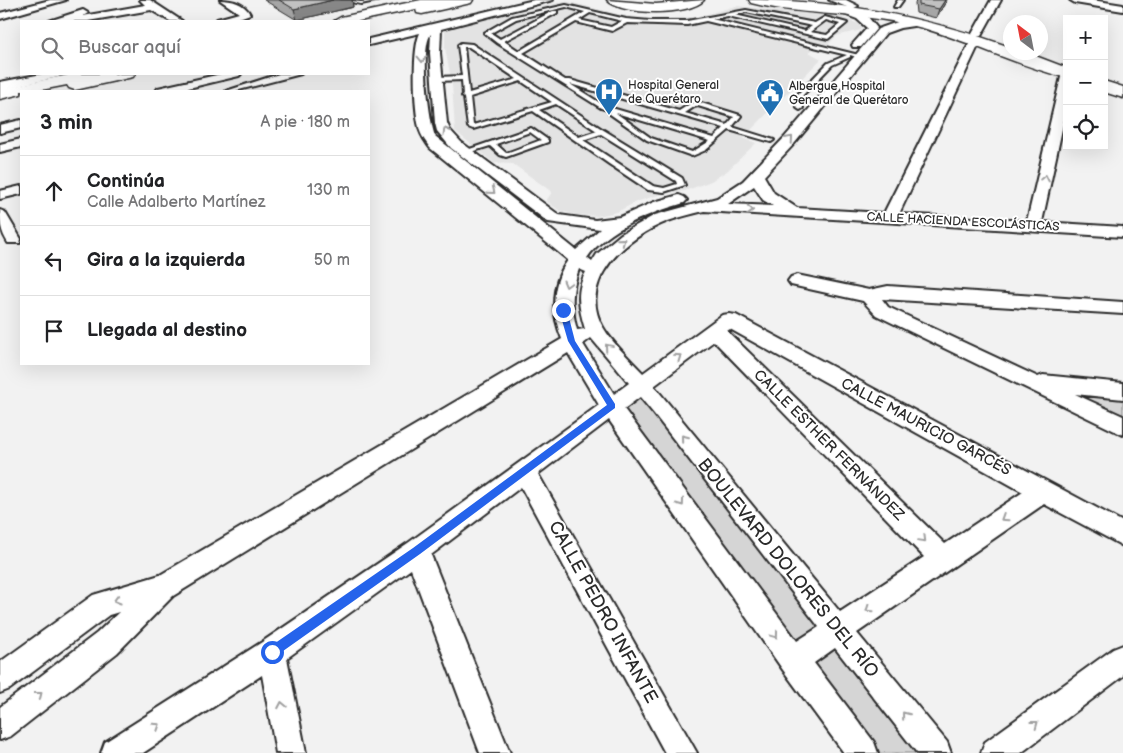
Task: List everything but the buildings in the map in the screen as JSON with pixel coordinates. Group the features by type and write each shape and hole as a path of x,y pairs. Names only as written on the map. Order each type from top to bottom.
{"main road":[{"path":"337,20 418,0"},
{"path":"346,20 439,0"},
{"path":"370,21 466,0"},
{"path":"614,0 632,5 661,8 679,6 697,0"},
{"path":"756,0 789,6 848,8 1003,44"},
{"path":"788,0 910,14 976,38 1063,73"},
{"path":"1048,58 1063,64"},
{"path":"0,94 89,75"},
{"path":"52,90 122,75"},
{"path":"1108,79 1123,84"},
{"path":"1108,87 1123,93"},
{"path":"0,102 20,97"}],"street":[{"path":"0,16 61,0"},
{"path":"58,20 131,0"},
{"path":"225,0 243,10 245,14 226,20"},
{"path":"370,42 548,0"},
{"path":"835,0 871,24 870,37"},
{"path":"889,218 996,0"},
{"path":"1075,0 1086,4 1123,8"},
{"path":"1106,0 1123,3"},
{"path":"76,20 149,3 171,20"},
{"path":"562,3 449,24 424,34 422,50 425,127 429,137 599,265"},
{"path":"237,18 247,20"},
{"path":"863,753 793,660 612,406 572,341 563,310 565,284 583,253 619,222 651,207 722,186 738,174 870,37 890,27 916,23"},
{"path":"449,24 437,31 435,53 444,131 464,152 554,220 583,253"},
{"path":"0,725 107,643 164,587 594,329 587,305 589,282 599,265 627,237 661,218 722,201 757,176 853,55"},
{"path":"0,86 53,75"},
{"path":"173,90 195,88 231,75"},
{"path":"1034,225 1063,93"},
{"path":"0,129 20,124"},
{"path":"0,148 20,143"},
{"name":"CALLE HACIENDA ESCOLÁSTICAS","path":"757,176 765,196 774,202 803,212"},
{"path":"0,195 20,190"},
{"name":"CALLE HACIENDA ESCOLÁSTICAS","path":"701,207 1034,225 1123,232"},
{"path":"0,215 14,240"},
{"path":"554,220 595,225 619,222"},
{"path":"797,281 869,296 888,292 1123,308"},
{"path":"869,296 882,311 1123,426"},
{"path":"116,753 272,652 417,551 722,325"},
{"name":"CALLE MAURICIO GARCÉS","path":"722,325 1044,491 1123,535"},
{"name":"CALLE ESTHER FERNÁNDEZ","path":"722,325 942,558"},
{"name":"BOULEVARD DOLORES DEL RÍO","path":"594,329 936,753"},
{"path":"1029,381 1123,391"},
{"name":"CALLE PEDRO INFANTE","path":"524,470 682,753"},
{"path":"793,660 1044,491"},
{"path":"417,551 495,753"},
{"path":"0,679 102,604 164,587"},
{"path":"272,652 291,753"},
{"path":"996,753 1123,659"}],"lane":[{"path":"344,0 361,3 378,0"},
{"path":"896,6 901,0"},
{"path":"499,42 562,3"},
{"path":"680,114 692,105 698,104 738,116 728,128 698,152 684,152 650,139 487,33 514,18 562,3 626,21 667,24 706,20 752,11 815,25"},
{"path":"518,54 590,12"},
{"path":"726,15 806,33 828,37 844,23 825,18 815,25 806,33 795,41"},
{"path":"575,20 610,29 626,21"},
{"path":"706,20 853,55"},
{"path":"534,109 651,188 664,190 681,185 679,180 644,160 558,102 467,44 460,47 465,96 471,127 558,102"},
{"path":"232,90 280,76"},
{"path":"556,78 771,140"},
{"path":"465,96 522,79"},
{"path":"438,82 463,80"},
{"path":"603,107 714,140"},
{"path":"464,152 491,143 533,130 546,141 506,155 502,154 491,143"},
{"path":"578,140 601,132"}],"shaded area":[{"name":"Hospital General de Querétaro","path":"565,1 621,15 648,19 696,17 736,6 837,16 862,25 861,30 836,36 828,45 819,43 809,52 821,59 743,138 756,143 727,171 711,181 685,191 661,194 636,202 617,212 597,216 576,215 560,211 546,201 552,192 513,164 494,163 455,131 452,84 445,48 445,30"},
{"path":"1029,381 1123,391 1123,426"},
{"path":"639,392 824,625 793,648 619,406"},
{"path":"837,640 927,753 872,753 806,664"}],"place":[{"name":"Hospital General de Querétaro","path":"609,116"},
{"name":"Albergue Hospital General de Querétaro","path":"770,117"}],"route":[{"path":"272,652 417,551 612,406 572,341 563,310"}]}
